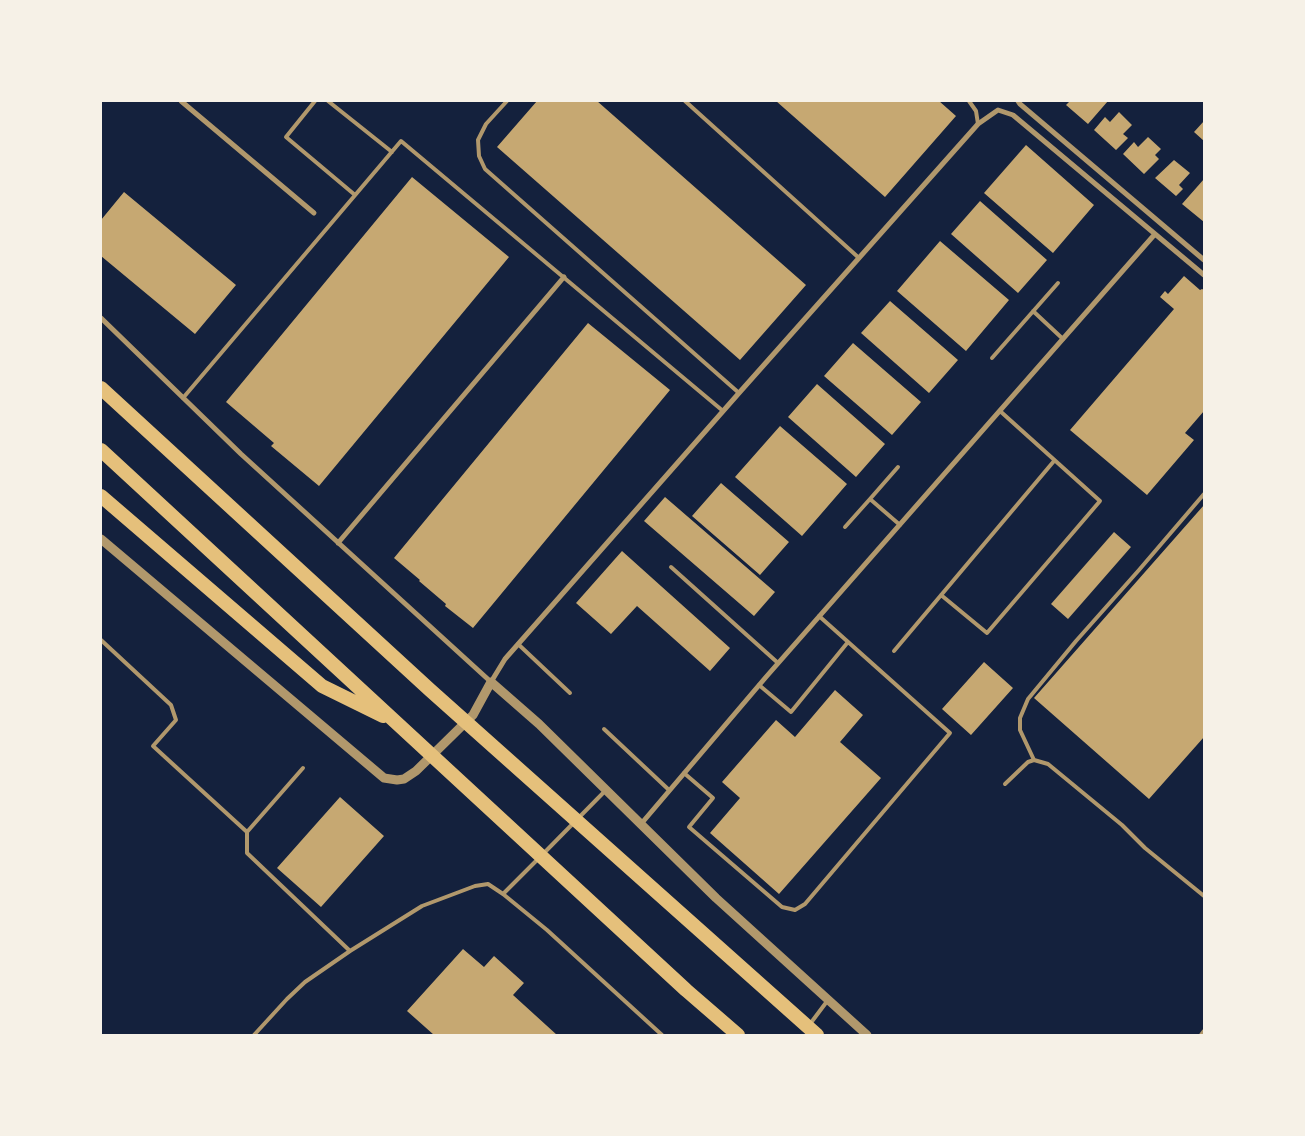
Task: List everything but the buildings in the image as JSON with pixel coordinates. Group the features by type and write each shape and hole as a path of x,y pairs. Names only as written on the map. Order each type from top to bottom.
{"highway":[{"path":"101,388 430,690 817,1035"},
{"path":"101,450 679,983 738,1035"},
{"path":"101,496 322,686 398,724"}],"street":[{"path":"181,101 314,213"},
{"path":"1018,101 1204,260"},
{"path":"101,539 378,774 390,780 397,780 411,776 472,715 505,659 518,644 978,124 998,110 1013,115 1204,275"},
{"path":"640,824 819,616 1155,234"},
{"path":"338,544 564,277"},
{"path":"101,318 241,454 338,544 539,724 723,904 867,1035"}],"lane":[{"path":"315,101 286,137 355,195"},
{"path":"328,101 392,152"},
{"path":"507,101 486,124 478,140 479,156 485,169 739,393"},
{"path":"685,101 859,258"},
{"path":"970,101 976,111 978,124"},
{"path":"182,398 401,141 723,411"},
{"path":"992,358 1058,283"},
{"path":"1033,311 1063,339"},
{"path":"941,595 987,633 1100,501 1000,411"},
{"path":"894,651 1054,461"},
{"path":"845,526 898,466"},
{"path":"1034,760 1020,730 1020,718 1028,699 1204,494"},
{"path":"870,498 900,525"},
{"path":"671,568 778,663"},
{"path":"684,773 713,798 690,827 782,907 795,910 805,904 950,733 819,616"},
{"path":"101,640 171,704 176,720 153,746 247,832"},
{"path":"759,685 791,712 848,642"},
{"path":"518,644 570,693"},
{"path":"604,729 669,790"},
{"path":"1005,784 1028,762 1034,760 1048,764 1204,896"},
{"path":"303,768 247,832 247,854 350,951"},
{"path":"503,894 606,790"},
{"path":"254,1035 305,982 350,951 422,906 475,886 488,884 547,930 662,1035"},
{"path":"803,1035 828,1000"},
{"path":"1201,1035 1204,1031"}]}
